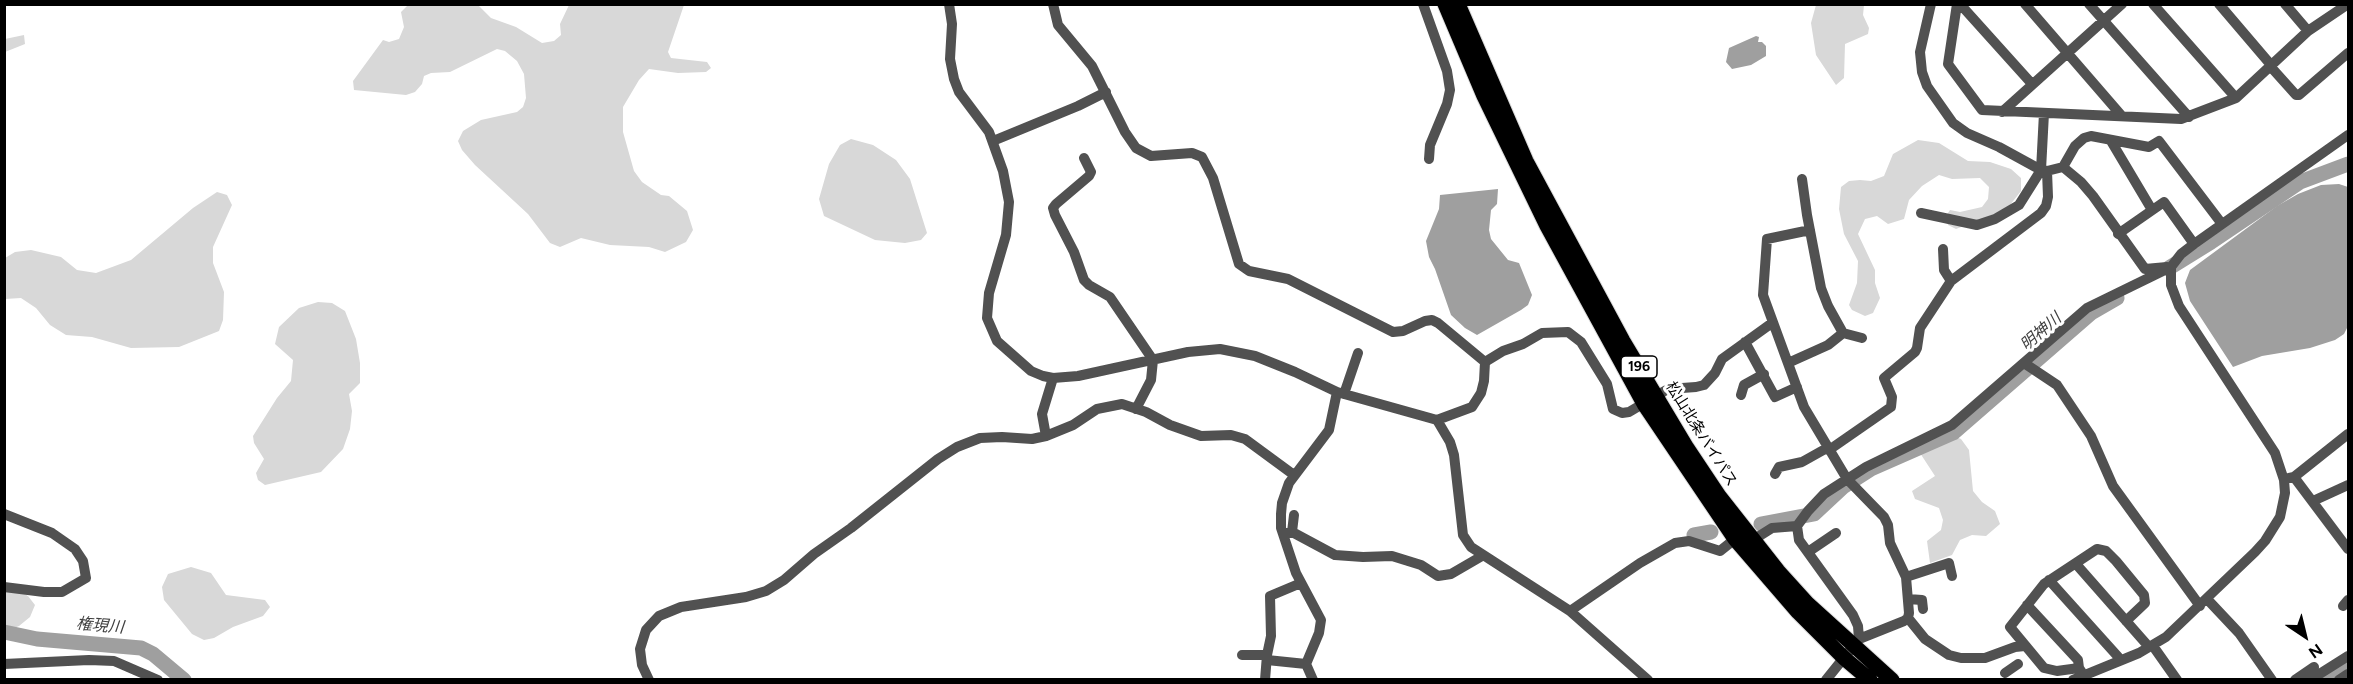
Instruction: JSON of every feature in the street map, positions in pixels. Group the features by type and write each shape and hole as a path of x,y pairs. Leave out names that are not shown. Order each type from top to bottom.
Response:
{"highway":[{"name":"松山北条バイパス","path":"1445,4 1484,96 1547,226 1735,539 1798,612 1852,648 1892,680"},
{"name":"松山北条バイパス","path":"1458,4 1526,161 1596,292 1650,400 1719,496 1778,571 1852,648 1870,680"}],"street":[{"path":"949,4 952,24 950,59 954,79 959,92 989,132 1007,186 1009,218 989,293 987,318 997,341 1031,371 1053,378 1078,376 1205,350 1236,351 1286,368 1341,393 1437,420 1472,407 1481,393 1485,362"},
{"path":"1053,4 1058,25 1092,66 1125,132 1136,148 1151,156 1192,153 1202,158 1213,178 1239,264 1249,271 1287,279 1393,332 1403,331 1432,320 1485,362"},
{"path":"1423,4 1447,71 1450,90 1447,104 1430,145 1429,159"},
{"path":"1931,4 1920,52 1922,72 1927,86 1959,129 2044,171"},
{"path":"1958,4 2032,84"},
{"path":"1958,4 1948,64 1983,110 2189,117 2236,98 2308,31 2348,4"},
{"path":"2025,4 2121,116"},
{"path":"2089,4 2189,117"},
{"path":"2002,112 2122,4"},
{"path":"2153,4 2236,98"},
{"path":"2219,4 2296,95 2299,95 2349,53"},
{"path":"2285,4 2308,31"},
{"path":"993,141 1106,92"},
{"path":"1775,474 1779,467 1802,462 1828,449 1891,407 1892,397 1884,378 1915,352 1920,328 1951,281 2041,213 2048,197 2044,171 2044,113"},
{"path":"1753,540 1772,528 1802,519 1824,494 1866,467 1952,425 2087,308 2171,267 2181,254 2194,244 2349,135"},
{"path":"1921,213 1977,225 1995,219 2024,200 2030,185 2044,171 2063,167 2075,146 2084,138 2091,136 2149,147 2159,141 2222,224"},
{"path":"2111,141 2152,210"},
{"path":"1084,158 1091,172 1089,177 1056,204 1053,208 1054,215 1074,252 1084,280 1110,297 1153,360 1151,380 1136,409"},
{"path":"2063,167 2081,182 2145,269 2171,267"},
{"path":"1802,179 1821,288 1843,333 1862,338"},
{"path":"2118,234 2164,202 2194,244"},
{"path":"1810,230 1767,239 1763,287 1772,323 1804,407 1828,449 1847,479 1884,517 1888,525 1890,543 1906,577 1908,618 1925,639 1949,655 1960,658 1985,658 2015,646 2025,646"},
{"path":"1943,249 1944,270 1951,281"},
{"path":"2171,267 2171,285 2180,306 2270,444 2289,478 2343,532 2349,549"},
{"path":"1485,362 1542,333 1568,332 1581,342 1607,384 1613,409 1622,413 1629,412 1668,389 1704,385 1715,373 1722,359 1772,323"},
{"path":"1788,363 1828,345 1843,333"},
{"path":"1745,342 1775,397 1797,387"},
{"path":"1313,680 1306,664 1319,633 1321,620 1301,583 1287,533 1282,503 1294,475 1325,439 1358,353"},
{"path":"2024,363 2057,385 2091,436 2113,486 2162,556 2203,603 2240,633 2272,680"},
{"path":"1741,395 1744,386 1764,374"},
{"path":"1046,436 1042,414 1053,378"},
{"path":"649,680 642,665 640,649 646,630 659,616 681,607 746,597 773,587 938,459 957,447 990,436 1032,439 1046,436 1073,425 1105,406 1122,404 1201,436 1231,435 1245,439 1294,475"},
{"path":"1437,420 1450,442 1454,455 1462,535 1471,547 1570,611 1648,680"},
{"path":"2126,621 2146,600 2138,585 2111,556 2101,549 2093,551 2044,584 2010,627 2044,668 2050,671 2078,674 2151,647 2173,631 2203,603 2255,552 2273,530 2284,507 2289,478 2349,434"},
{"path":"2313,501 2349,485"},
{"path":"4,514 52,533 75,549 83,561 86,578 62,592 4,587"},
{"path":"1287,533 1294,515"},
{"path":"1802,519 1799,540 1853,615 1858,626 1852,648"},
{"path":"1287,533 1335,555 1392,556 1421,565 1438,576 1451,574 1482,556"},
{"path":"1808,552 1836,533"},
{"path":"1570,611 1640,563 1675,543 1689,541 1720,551 1735,539"},
{"path":"1906,577 1948,563 1952,576"},
{"path":"2076,564 2151,647 2177,680"},
{"path":"2049,580 2121,660"},
{"path":"1265,680 1271,636 1270,596 1301,583"},
{"path":"1908,599 1922,600 1923,609"},
{"path":"2027,604 2078,660 2078,674"},
{"path":"1826,680 1852,648 1908,618"},
{"path":"1242,655 1306,664"},
{"path":"2310,680 2349,656"},
{"path":"4,664 114,661 158,680"},
{"path":"2295,680 2314,667"},
{"path":"2011,669 2017,680"},
{"path":"2340,680 2348,674"}],"shaded area":[{"path":"408,5 478,5 491,18 516,27 542,43 554,41 561,35 560,24 569,5 684,5 668,52 671,58 707,62 711,68 706,72 678,73 649,69 639,80 623,107 623,132 634,171 642,182 661,195 669,196 687,211 693,230 686,242 665,252 649,247 610,245 581,238 560,247 550,243 528,214 475,165 462,150 458,141 463,131 481,120 517,112 523,107 526,98 524,74 517,61 505,51 497,49 450,72 431,73 424,76 422,84 415,92 406,95 354,90 353,81 383,40 389,42 399,39 404,27 401,12"},
{"path":"1816,5 1864,5 1863,15 1869,28 1868,34 1845,44 1844,78 1836,85 1816,55 1811,23"},
{"path":"24,35 25,44 5,52 5,39"},
{"path":"1756,36 1759,37 1758,42 1766,46 1766,56 1751,65 1732,69 1726,62 1729,48"},
{"path":"851,139 873,145 896,160 910,179 927,233 921,240 905,243 875,240 824,216 819,199 829,164 840,145"},
{"path":"1918,140 1939,143 1968,161 1990,162 2011,169 2021,178 2021,191 2010,205 1995,214 1956,229 1948,225 1946,216 1950,210 1960,212 1982,207 1988,199 1989,187 1980,178 1952,179 1939,175 1922,186 1909,200 1904,219 1888,224 1877,216 1865,219 1858,234 1875,270 1875,283 1880,298 1873,313 1865,316 1852,310 1849,305 1857,283 1858,261 1844,234 1839,209 1841,187 1849,181 1871,181 1884,176 1893,154"},
{"path":"2339,184 2348,187 2348,326 2344,334 2335,340 2310,348 2262,356 2233,367 2190,301 2185,283 2190,270 2277,206 2321,185"},
{"path":"1498,189 1497,204 1491,210 1489,230 1491,239 1508,260 1519,263 1532,295 1528,305 1477,335 1451,315 1429,257 1426,241 1439,209 1440,195"},
{"path":"217,192 227,195 232,205 213,247 213,263 224,292 223,320 219,331 179,347 131,348 92,337 66,335 50,325 36,308 21,298 5,299 5,258 15,252 31,250 61,257 77,270 96,273 131,260 193,208"},
{"path":"318,302 332,303 345,311 356,339 360,363 360,383 349,394 352,411 350,429 343,449 321,472 265,485 258,480 256,473 264,459 254,443 253,436 277,398 291,381 293,360 275,344 279,327 299,308"},
{"path":"1956,437 1961,439 1969,450 1973,491 1982,502 1995,511 2000,524 1986,536 1972,535 1960,540 1952,555 1930,563 1927,541 1941,530 1943,520 1939,508 1915,499 1912,491 1935,476 1920,453"},
{"path":"191,567 211,573 226,595 265,600 270,607 263,616 233,627 214,638 204,640 192,634 164,600 162,587 168,574"},
{"path":"4,582 28,596 35,605 30,617 19,626 5,632"}],"waterway":[{"name":"明神川","path":"2169,268 2300,182 2348,164"},
{"name":"明神川","path":"1761,524 1814,514 1843,487 1871,469 1953,433 2091,313 2117,298"},
{"name":"明神川","path":"1694,535 1711,532"},
{"name":"権現川","path":"4,632 37,639 141,648 153,654 184,680"},
{"name":"権現川","path":"2324,680 2348,662"}]}
